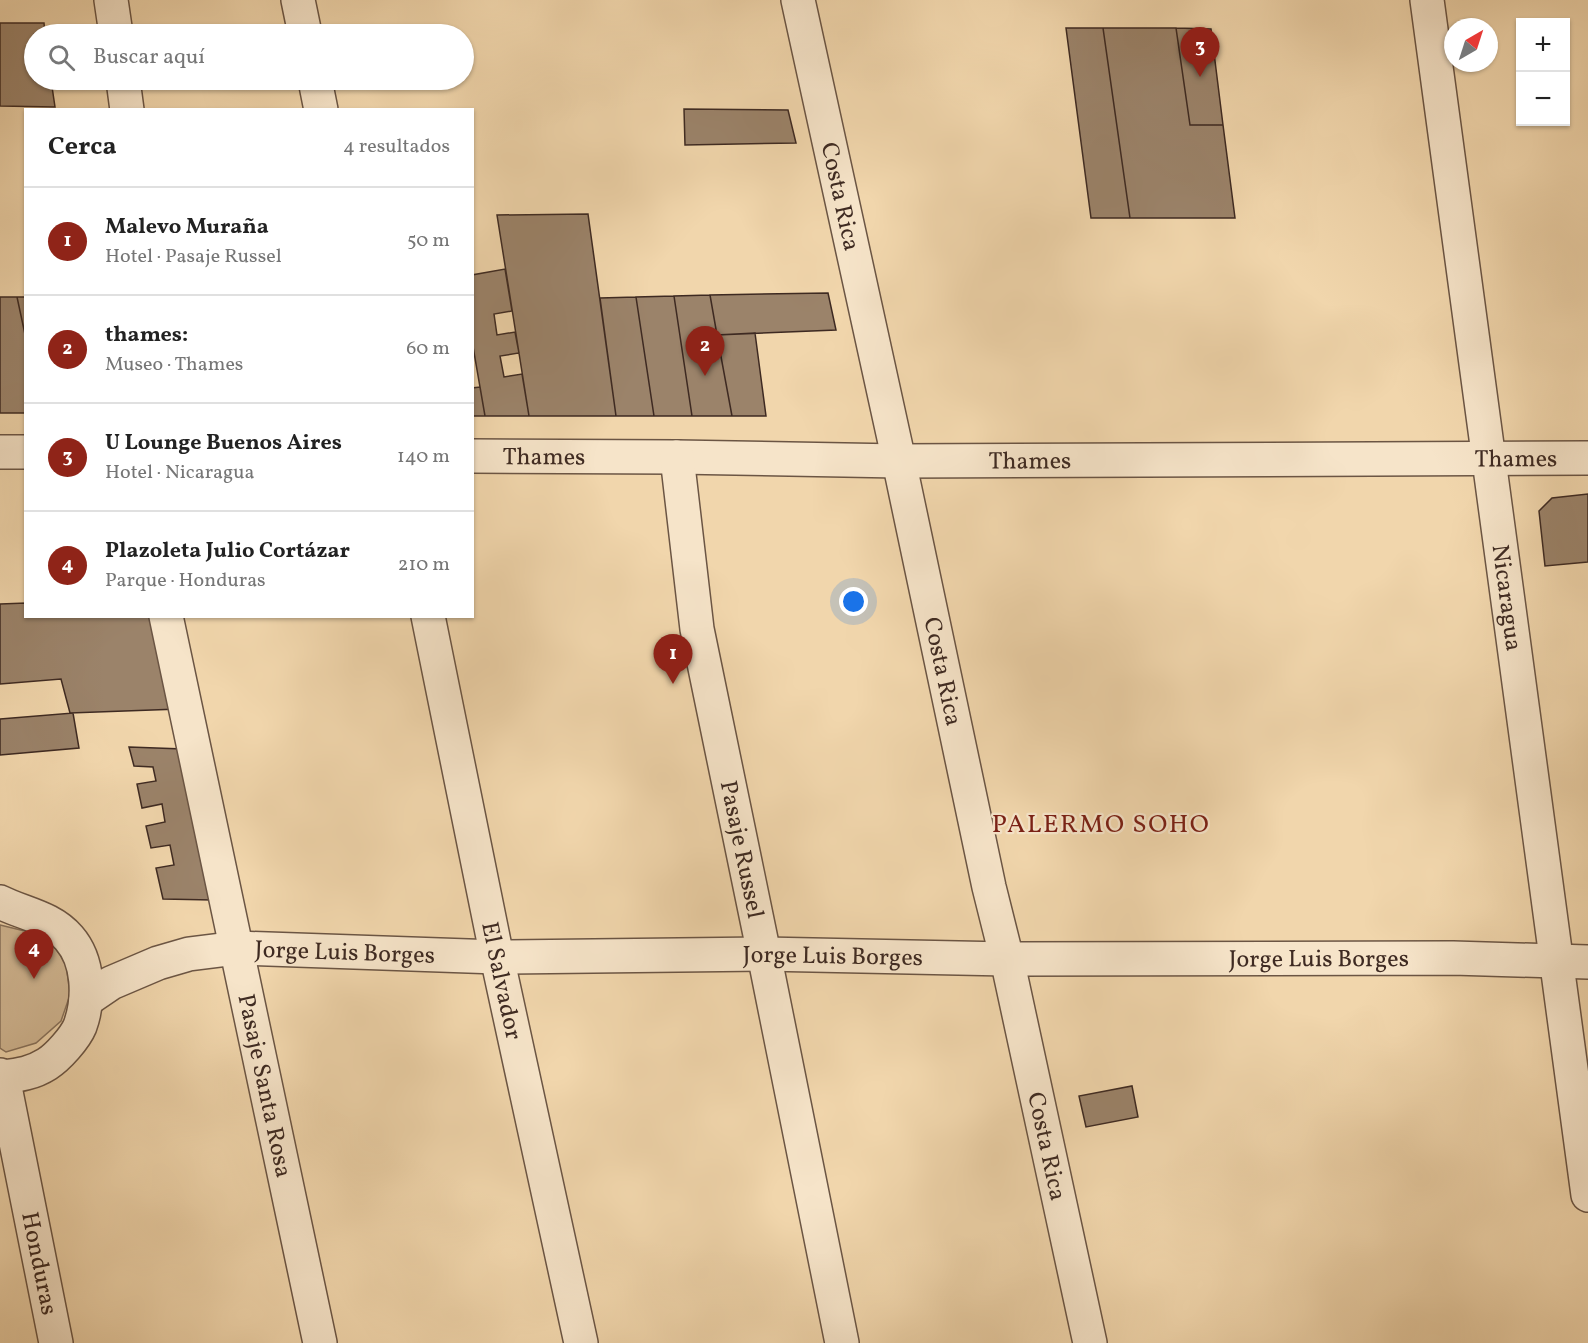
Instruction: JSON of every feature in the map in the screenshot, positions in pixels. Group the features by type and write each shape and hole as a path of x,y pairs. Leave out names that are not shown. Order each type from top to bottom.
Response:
{"street":[{"path":"111,0 115,24"},
{"path":"298,0 303,24"},
{"name":"Costa Rica","path":"798,0 899,461 988,887 1007,959 1090,1343"},
{"name":"Nicaragua","path":"1427,0 1489,458 1572,962 1588,1195"},
{"path":"125,90 128,108"},
{"path":"317,90 321,108"},
{"path":"0,452 24,452"},
{"name":"Thames","path":"474,456 899,461 1588,458"},
{"name":"Pasaje Russel","path":"676,457 697,630 842,1343"},
{"name":"Pasaje Santa Rosa","path":"166,618 320,1343"},
{"name":"El Salvador","path":"428,618 497,957 581,1343"},
{"path":"0,902 50,921 69,938 80,955 85,973 86,1000 79,1028 65,1048 49,1063 30,1073 2,1076"},
{"name":"Jorge Luis Borges","path":"86,1000 111,982 158,963 189,954 237,948 497,957 764,954 1007,959 1453,958 1572,962"},
{"name":"Honduras","path":"2,1076 56,1343"}],"shaded area":[{"path":"0,925 33,933 50,941 66,963 70,995 61,1021 36,1043 6,1052 0,1048"}],"building":[{"path":"0,23 44,23 24,24 24,90 52,90 55,107 0,106"},
{"path":"1066,28 1103,28 1130,218 1091,218"},
{"path":"1103,28 1176,28 1190,125 1223,125 1235,218 1130,218"},
{"path":"1176,28 1211,29 1223,125 1190,125"},
{"path":"684,109 788,110 796,143 685,145"},
{"path":"588,214 616,416 529,416 497,215"},
{"path":"505,269 512,311 494,314 497,335 515,332 519,353 500,356 504,377 522,374 529,416 485,416 474,353 474,275"},
{"path":"828,293 836,330 717,335 710,295"},
{"path":"710,295 732,416 692,416 674,296"},
{"path":"674,296 692,416 654,416 636,297"},
{"path":"0,297 17,297 24,330 24,413 0,413"},
{"path":"17,297 24,297 24,330"},
{"path":"636,297 654,416 616,416 600,298"},
{"path":"755,333 766,416 732,416 717,335"},
{"path":"480,387 485,416 474,416 474,388"},
{"path":"1588,494 1588,562 1545,566 1539,511 1552,498"},
{"path":"24,603 24,618 159,618 179,709 70,713 61,679 0,684 0,604"},
{"path":"73,713 79,748 0,755 0,719"},
{"path":"129,747 183,749 212,900 163,899 156,868 174,865 170,845 151,848 146,826 165,822 162,804 142,808 137,784 156,781 153,767 134,766"},
{"path":"1132,1086 1138,1117 1086,1127 1079,1096"}],"place":[{"name":"U Lounge Buenos Aires","path":"1200,77"},
{"name":"thames:","path":"705,376"},
{"name":"Malevo Muraña","path":"673,684"},
{"name":"Plazoleta Julio Cortázar","path":"34,979"}],"district":[{"name":"PALERMO SOHO","path":"1101,823"}]}
